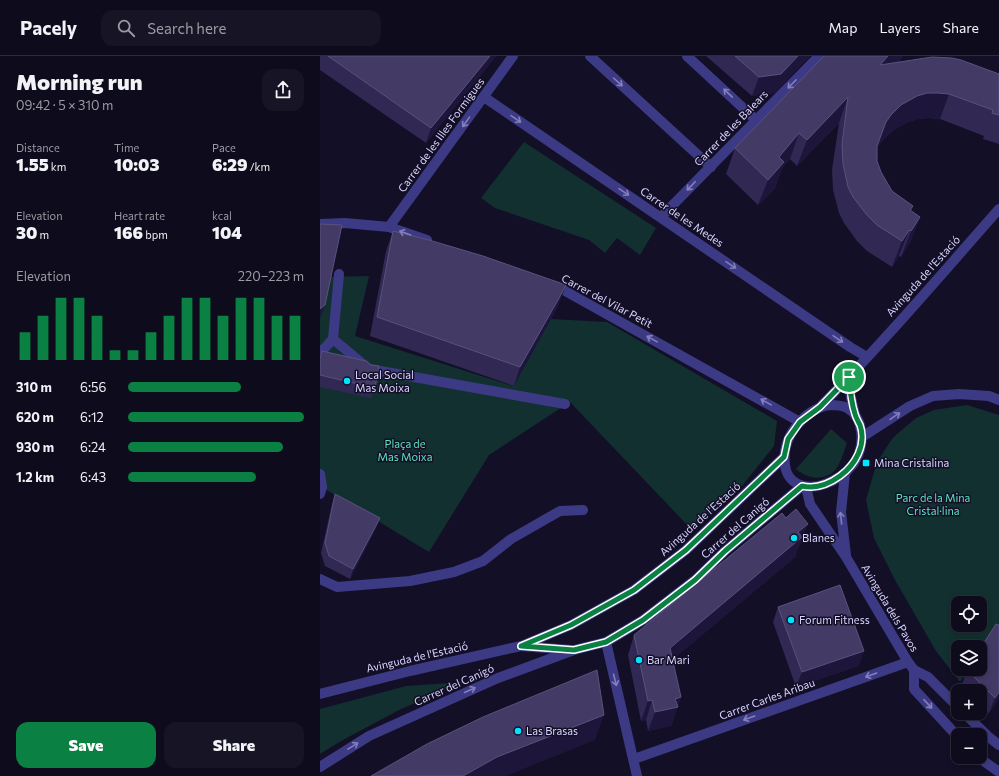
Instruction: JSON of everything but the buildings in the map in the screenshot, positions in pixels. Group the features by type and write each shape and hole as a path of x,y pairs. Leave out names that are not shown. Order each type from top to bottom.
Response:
{"street":[{"name":"Carrer de les Illes Formigues","path":"389,227 513,56"},
{"path":"590,56 710,167"},
{"path":"687,56 756,120"},
{"name":"Carrer de les Balears","path":"661,217 819,56"},
{"name":"Carrer de les Medes","path":"484,97 850,347 867,357"},
{"name":"Avinguda de l'Estació","path":"820,407 913,308 999,209"},
{"path":"320,224 345,223 389,227 433,243"},
{"path":"320,353 333,339 339,274"},
{"name":"Carrer del Vilar Petit","path":"543,282 558,287 800,422"},
{"path":"333,339 369,369 566,404"},
{"path":"849,377 850,393 862,437 861,447 855,462 845,473 833,482 818,486 804,486 794,482 790,478 786,469 784,457 788,439 800,422 820,407 829,405 838,405 847,408 855,415"},
{"path":"862,437 910,406 933,396 960,394 989,396 999,400"},
{"name":"Avinguda de l'Estació","path":"320,694 410,671 521,646 571,625 634,590 686,550 784,457"},
{"name":"Avinguda dels Pavos","path":"845,473 841,512 846,557"},
{"path":"320,474 321,489"},
{"name":"Avinguda dels Pavos","path":"804,486 810,504 846,557 908,662 914,670 928,678 951,700"},
{"name":"Carrer del Canigó","path":"320,766 369,736 498,678 574,650 606,642 643,620 695,580 725,551 804,486"},
{"path":"320,579 337,587 410,581 454,572 483,561 511,539 560,511 583,510"},
{"path":"606,642 637,776"},
{"name":"Avinguda de l'Estació","path":"521,646 574,650"},
{"name":"Carrer Carles Aribau","path":"634,759 908,662"},
{"path":"914,670 914,689 951,729"},
{"path":"971,720 999,745"},
{"path":"987,763 999,772"}],"green space":[{"path":"524,142 656,228 640,255 617,238 605,253 589,240 495,208 481,198"},
{"name":"Plaça de Mas Moixa","path":"369,276 355,336 513,386 551,319 607,322 777,421 774,446 742,486 692,530 570,402 489,455 429,552 320,486 320,313 328,277"},
{"name":"Parc de la Mina Cristal·lina","path":"967,405 999,415 999,623 987,641 987,640 951,640 951,670 936,651 895,580 874,538 866,500 877,462 892,439 916,418 934,410"},
{"path":"831,429 847,443 836,469 827,476 816,478 805,475 796,469"},
{"name":"Parc de la Mina Cristal·lina","path":"955,676 964,676 960,682"},
{"path":"465,682 401,709 320,754 320,709 406,686"}],"place":[{"name":"Local Social Mas Moixa","path":"347,381"},
{"name":"Mina Cristalina","path":"866,463"},
{"name":"Blanes","path":"794,538"},
{"name":"Forum Fitness","path":"791,620"},
{"name":"Bar Mari","path":"639,660"},
{"name":"Las Brasas","path":"518,731"}],"route":[{"path":"849,377 850,393 862,437 861,447 855,462 845,473 833,482 818,486 802,486 725,551 695,580 643,620 606,642 574,650 521,646 571,625 634,590 686,550 784,457 788,439 800,422 820,407 849,377"}]}
